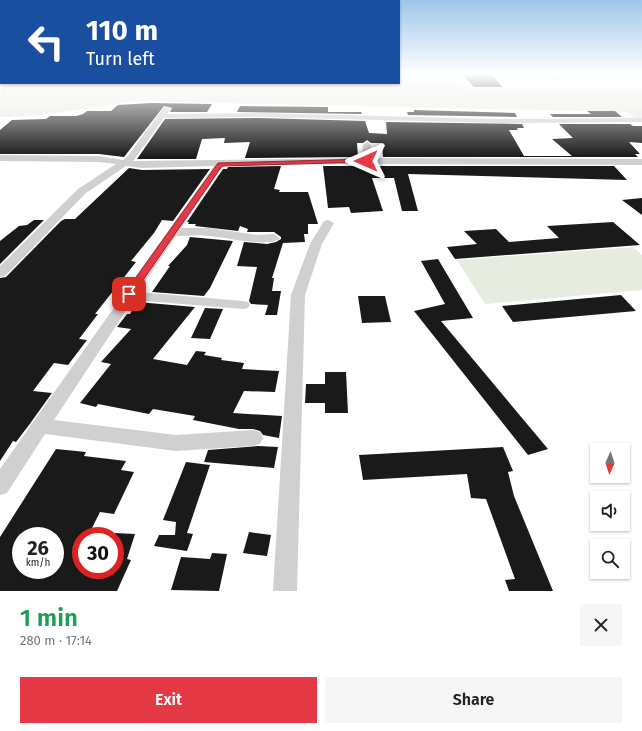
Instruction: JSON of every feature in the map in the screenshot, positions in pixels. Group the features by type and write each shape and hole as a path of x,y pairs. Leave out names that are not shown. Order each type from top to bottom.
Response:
{"street":[{"path":"0,273 82,191 134,155 168,108"},
{"path":"163,116 260,115 500,121 642,120"},
{"path":"366,161 367,145"},
{"path":"0,158 53,157 116,160 142,165 366,161 642,162"},
{"path":"0,486 129,294 220,164"},
{"path":"285,591 298,295 316,244 328,223"},
{"path":"172,232 208,232 257,239 274,238"},
{"path":"129,294 243,305"},
{"path":"40,426 176,443 195,443 229,438 253,438"}],"shaded area":[{"path":"0,102 131,102 36,116 0,117"},
{"path":"161,102 642,102 642,119 636,119 627,112"},
{"path":"633,247 642,255 642,290 485,304 457,260"}],"building":[{"path":"151,103 212,104 207,112 170,112 172,108 164,106 124,157 99,154 0,154 0,130 12,120 46,119 50,116 76,116 87,111 111,111 118,105"},
{"path":"240,106 328,107 328,112 361,112 362,114 237,112"},
{"path":"414,110 515,113 517,117 408,115 407,112 414,112"},
{"path":"587,111 615,111 622,117 553,117 550,114 591,114"},
{"path":"260,118 365,121 369,133 387,134 386,122 522,124 524,128 509,130 524,156 572,156 552,139 573,138 559,124 630,124 633,126 642,126 642,143 629,142 640,154 635,154 638,157 383,157 382,143 371,143 367,140 363,143 357,143 358,157 245,158 250,142 224,143 225,138 202,139 196,159 137,159 165,119"},
{"path":"281,166 274,189 280,190 279,192 308,192 318,224 308,224 308,234 304,234 305,242 283,243 272,278 274,278 272,291 281,291 277,315 265,315 268,305 251,304 249,301 257,267 237,266 244,242 267,244 276,242 281,239 281,237 274,232 247,232 248,229 240,226 238,231 195,226 196,224 188,224 189,222 187,222 223,169 227,169 228,167"},
{"path":"323,166 614,166 627,180 408,174 418,211 402,211 394,178 372,178 383,211 351,213 349,207 328,208"},
{"path":"129,168 142,170 210,169 173,221 162,220 154,233 131,261 136,262 95,314 98,314 79,339 87,340 68,365 54,363 33,391 52,393 16,442 13,441 0,461 0,278 6,277 61,221 65,219 75,219"},
{"path":"642,198 642,215 622,200"},
{"path":"34,220 44,220 0,264 0,241 19,226 27,225"},
{"path":"613,222 640,245 455,259 447,247 477,244 464,231 496,229 509,242 559,238 547,226"},
{"path":"190,237 233,241 210,288 204,296 152,292 170,266 168,266 187,245"},
{"path":"438,259 473,318 441,321 548,449 528,455 414,311 445,304 421,261"},
{"path":"621,295 636,311 513,322 502,306"},
{"path":"358,296 385,296 391,322 362,323"},
{"path":"137,302 195,307 153,359 187,365 196,351 206,352 204,355 222,358 221,360 244,363 242,369 279,371 275,392 244,391 233,413 282,416 279,438 263,435 260,431 253,429 239,429 193,420 195,416 153,409 149,414 98,404 96,407 80,403 111,364 101,362 131,329 117,327 127,314 130,314"},
{"path":"205,308 223,309 210,339 191,338"},
{"path":"325,372 346,372 348,413 325,413 325,403 305,403 306,384 325,384"},
{"path":"258,446 278,447 274,468 204,462 208,450"},
{"path":"503,447 513,471 508,472 514,496 553,591 509,591 505,580 515,579 486,499 471,498 467,474 363,480 359,455"},
{"path":"56,449 86,452 84,456 126,461 121,470 134,472 114,514 100,512 92,527 72,527 72,579 122,579 117,591 0,591 0,537"},
{"path":"186,462 210,465 187,533 193,534 187,551 154,546 159,535 175,535 176,522 163,520"},
{"path":"249,532 271,535 267,556 243,553"},
{"path":"124,533 135,534 127,559 131,560 124,576"},
{"path":"212,553 227,554 219,591 171,590 181,557 210,559"}],"route":[{"path":"129,294 220,164 366,161"}]}
